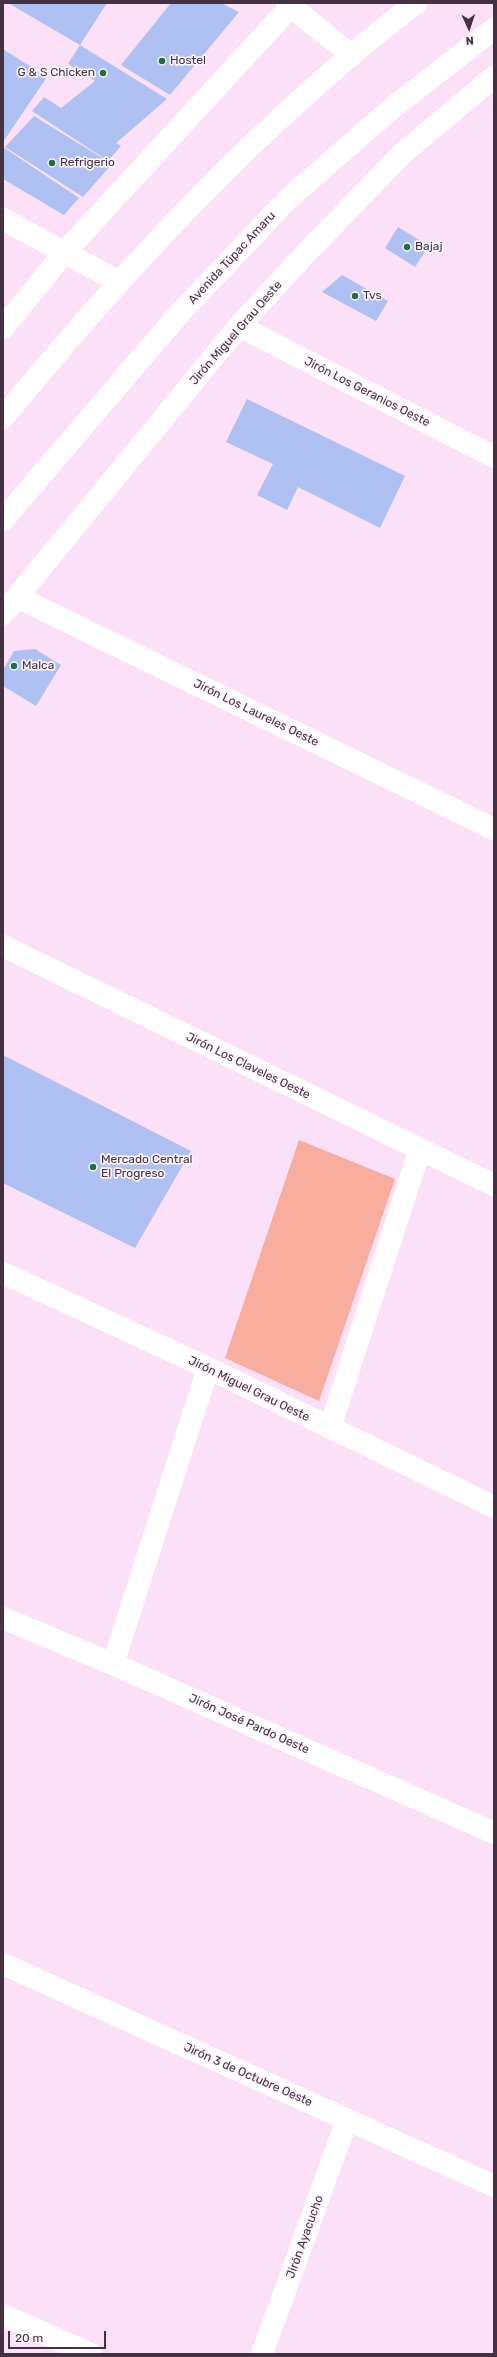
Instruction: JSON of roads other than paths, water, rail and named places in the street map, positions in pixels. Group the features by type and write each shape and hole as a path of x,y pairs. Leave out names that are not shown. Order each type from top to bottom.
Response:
{"main road":[{"path":"3,418 119,282 206,190 351,55 416,3"},
{"path":"3,328 65,252 291,4 351,55"},
{"name":"Avenida Túpac Amaru","path":"3,520 179,314 288,199 391,109 494,29"},
{"name":"Jirón Miguel Grau Oeste","path":"3,614 239,326 402,154 494,77"},
{"path":"3,219 119,282"},
{"name":"Jirón Los Geranios Oeste","path":"239,326 494,457"},
{"name":"Jirón Los Laureles Oeste","path":"17,597 494,829"},
{"name":"Jirón Los Claveles Oeste","path":"3,946 494,1185"},
{"path":"330,1428 420,1149"},
{"name":"Jirón Miguel Grau Oeste","path":"3,1273 208,1368 494,1507"},
{"path":"113,1664 208,1368"},
{"name":"Jirón José Pardo Oeste","path":"3,1618 113,1664 494,1833"},
{"name":"Jirón 3 de Octubre Oeste","path":"3,1964 494,2186"},
{"name":"Jirón Ayacucho","path":"262,2354 347,2120"},
{"path":"3,2315 90,2354"}],"place":[{"name":"Hostel","path":"162,61"},
{"name":"G & S Chicken","path":"103,73"},
{"name":"Refrigerio","path":"52,163"},
{"name":"Bajaj","path":"407,247"},
{"name":"Tvs","path":"355,296"},
{"name":"Malca","path":"14,666"},
{"name":"Mercado Central El Progreso","path":"93,1167"}]}
